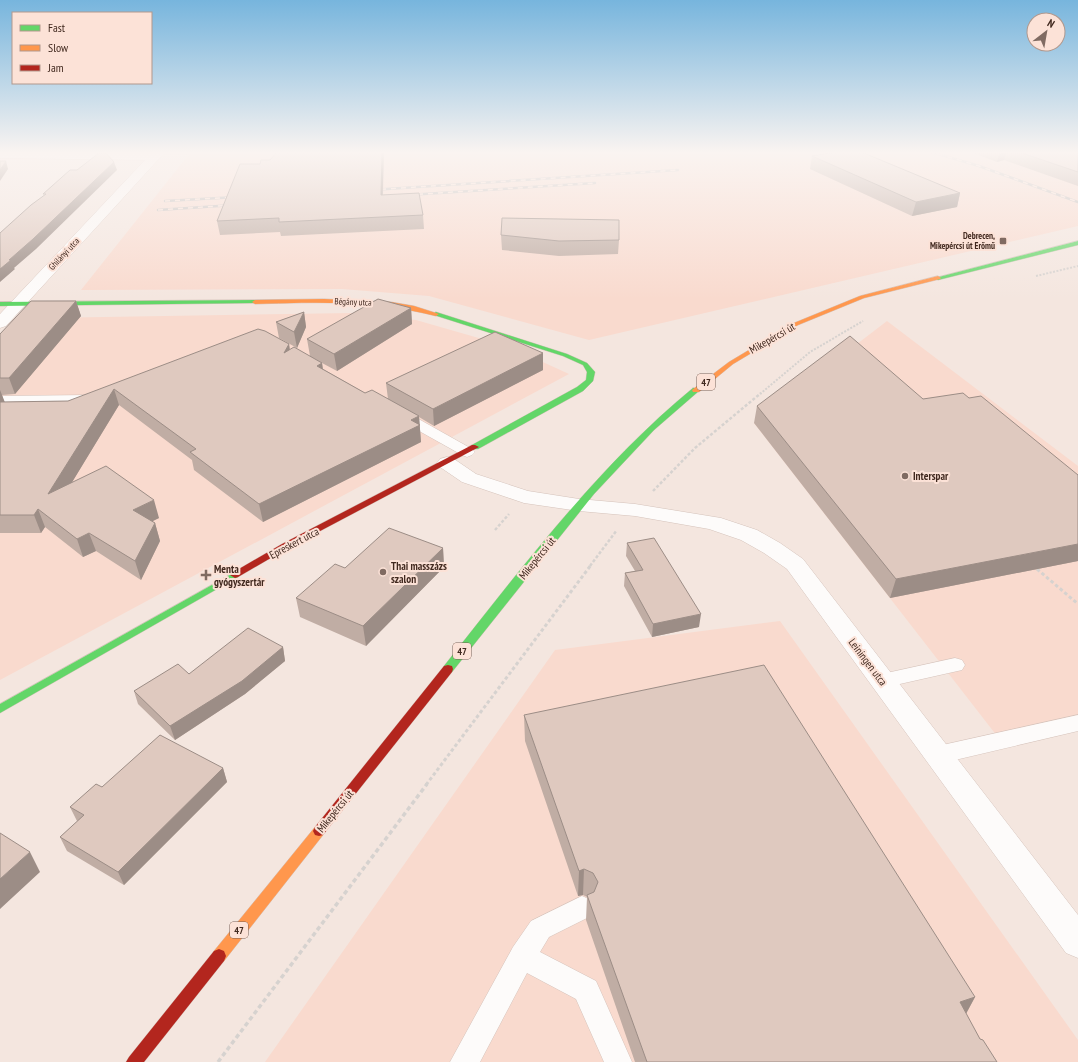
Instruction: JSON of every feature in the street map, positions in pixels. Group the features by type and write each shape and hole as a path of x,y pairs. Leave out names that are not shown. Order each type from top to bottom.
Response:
{"main road":[{"name":"Mikepércsi út","path":"134,1062 579,505 626,454 682,401 731,363 796,324 862,297 1078,243"},
{"name":"Bégány utca","path":"0,304 357,301 390,303 416,308 565,355 585,364 591,372 588,381 580,389 447,463"},
{"name":"Epreskert utca","path":"0,709 285,546 447,463"}],"street":[{"name":"Ghilányi utca","path":"0,323 114,201"},
{"path":"447,463 469,478 524,497 579,505"},
{"name":"Leiningen utca","path":"579,505 635,510 713,523 749,535 772,548 795,564 1078,942"}],"lane":[{"path":"0,400 92,398 107,393"},
{"path":"390,409 467,452"},
{"path":"882,681 955,665"},
{"path":"938,755 1078,723"},
{"path":"464,1062 522,956 540,929 582,908"},
{"path":"522,956 586,990 618,1062"}],"path":[{"path":"1033,277 1078,266"},
{"path":"218,1062 624,521 695,448 804,357 868,318"},
{"path":"1038,569 1078,604"}],"shaded area":[{"path":"152,201 1078,201 1078,226 589,340 429,296 342,289 81,290"},
{"path":"353,313 416,320 510,347 569,374 0,680 0,371 43,318"},
{"path":"887,321 1078,466 1078,729 1004,745 754,423"},
{"path":"780,621 1078,1040 1078,1062 265,1062 555,650"}],"building":[{"path":"37,201 73,201 0,269 0,233"},
{"path":"225,201 420,201 423,215 279,222 279,218 217,221"},
{"path":"502,218 619,220 619,240 559,241 501,235"},
{"path":"378,299 411,308 334,354 307,339"},
{"path":"31,301 76,301 9,378 0,378 0,334"},
{"path":"304,312 294,332 276,322"},
{"path":"258,329 265,331 289,344 284,353 294,347 322,363 317,366 365,393 372,390 419,416 411,420 420,425 259,504 190,452 196,449 114,389 48,494 106,466 154,500 133,510 155,523 135,561 89,533 77,539 38,509 34,515 0,515 0,402 68,401"},
{"path":"495,332 543,353 433,409 386,383"},
{"path":"850,336 923,399 963,393 969,398 981,396 1078,475 1078,544 896,579 757,406"},
{"path":"389,528 443,548 363,626 296,598 335,564 345,568"},
{"path":"654,538 701,614 653,624 625,573 643,570 627,543"},
{"path":"248,628 283,647 242,681 170,726 134,691 178,664 189,674"},
{"path":"764,665 975,997 960,1002 980,1039 983,1040 997,1062 647,1062 587,895 594,892 598,882 593,873 584,869 579,871 524,715"},
{"path":"160,735 223,768 118,872 60,837 84,815 70,807 96,784 102,787"},
{"path":"0,833 30,852 0,879"}],"railway":[{"path":"165,201 173,201"},
{"path":"1074,201 1078,202"},
{"path":"158,210 234,205"}],"traffic: fast":[{"path":"938,278 1078,243"},
{"path":"0,304 255,302"},
{"path":"436,314 565,355 585,364 591,372 589,381 580,389 475,447"},
{"path":"448,669 553,537 591,492 652,428 696,390"},
{"path":"0,709 235,575"}],"traffic: slow":[{"path":"696,390 731,363 796,324 862,297 938,278"},
{"path":"255,302 369,302 414,308 436,314"},
{"path":"219,956 319,831"}],"traffic: jam":[{"path":"235,575 285,546 475,447"},
{"path":"319,831 448,669"},
{"path":"134,1062 219,956"}],"place":[{"name":"Debrecen, Mikepércsi út Erőmű","path":"1003,241"},
{"name":"Interspar","path":"905,476"},
{"name":"Thai masszázs szalon","path":"383,572"},
{"name":"Menta gyógyszertár","path":"206,575"}]}
